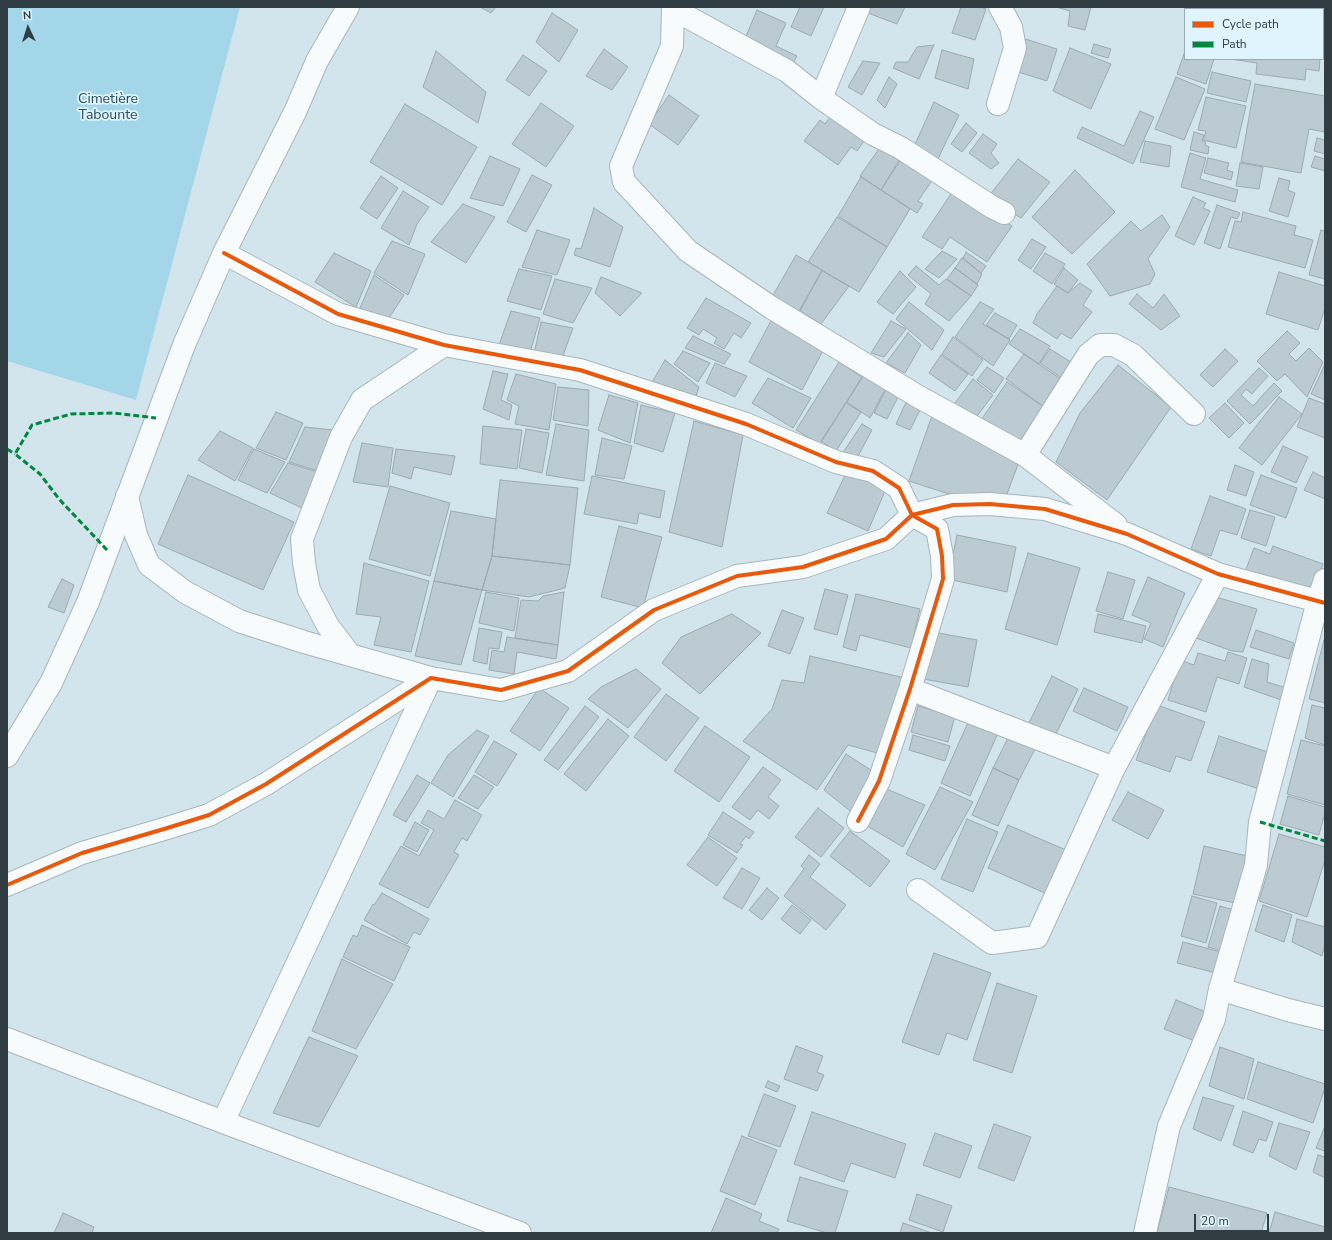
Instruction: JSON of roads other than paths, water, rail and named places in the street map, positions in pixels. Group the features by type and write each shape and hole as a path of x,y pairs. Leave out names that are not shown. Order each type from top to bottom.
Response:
{"street":[{"path":"7,756 51,683 88,602 184,345 224,253 295,112 317,61 348,7"},
{"path":"822,98 859,7"},
{"path":"998,104 1015,48 1011,27 1000,7"},
{"path":"1004,213 992,207 901,148 873,134 787,71 673,8 672,46 621,166 624,182 688,251 765,304 919,397 1025,455 1128,534"},
{"path":"224,253 338,314 444,345 580,370 746,424 836,462 873,471 899,488 912,515 937,528 942,556 943,578 910,689 878,781 858,821"},
{"path":"350,655 328,626 309,590 304,563 302,539 341,437 362,400 444,345"},
{"path":"1025,455 1088,355 1100,345 1114,345 1133,356 1194,414"},
{"path":"127,496 136,535 149,565 185,592 239,621 431,678 501,690 568,671 654,610 737,576 803,568 886,539 912,515 953,505 990,504 1045,509 1128,534 1218,574 1321,602"},
{"path":"918,890 992,943 1037,937 1114,768 1218,574"},
{"path":"1145,1233 1168,1126 1214,1018 1220,989 1256,864 1260,822 1321,602 1325,580"},
{"path":"7,885 82,853 209,815 266,784 431,678"},
{"path":"223,1122 431,678"},
{"path":"910,689 1114,768"},
{"path":"1220,989 1288,1010 1325,1018"},
{"path":"7,1038 223,1122 520,1233"}],"park label":[{"name":"Cimetière Tabounte","path":"108,108"}]}
